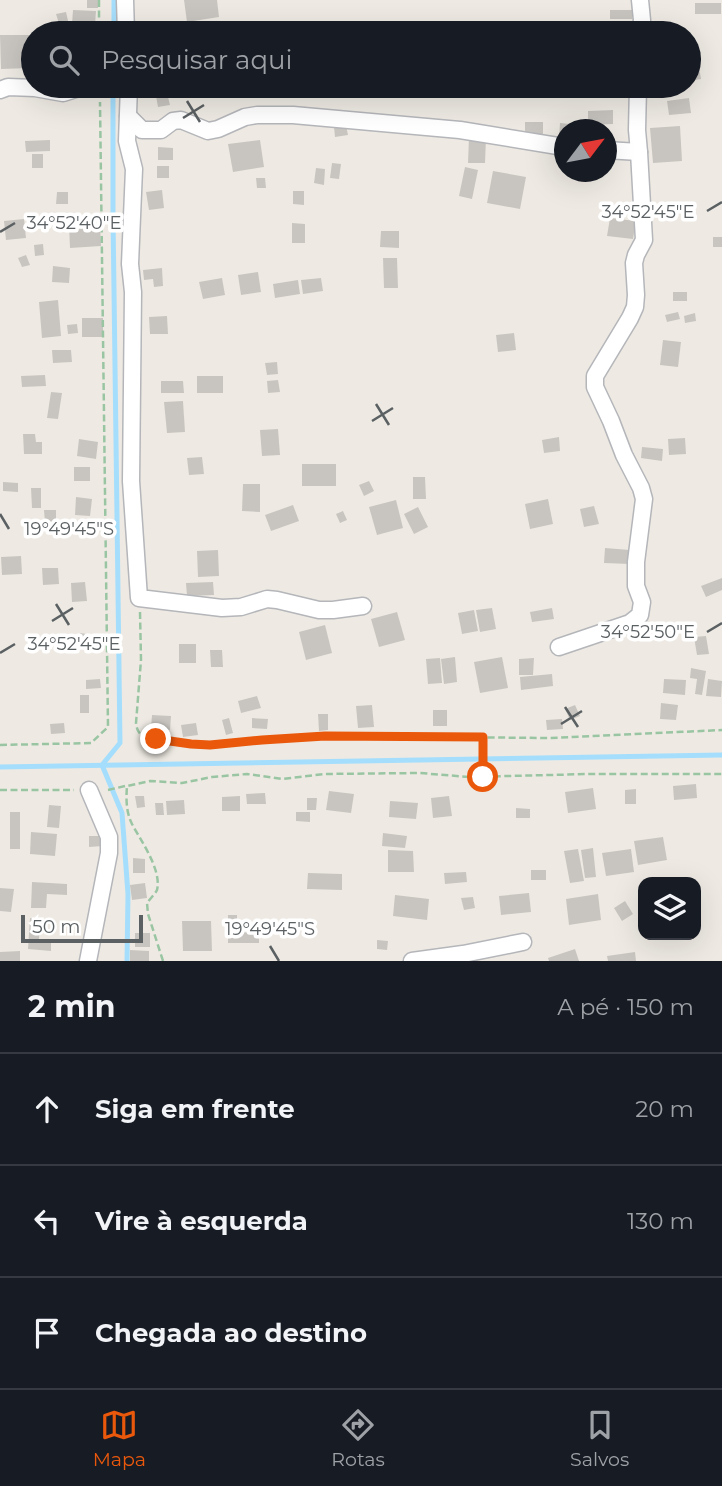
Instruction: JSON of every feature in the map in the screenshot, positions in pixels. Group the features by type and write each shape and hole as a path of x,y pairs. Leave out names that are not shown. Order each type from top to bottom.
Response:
{"street":[{"path":"125,0 126,21"},
{"path":"640,0 642,21"},
{"path":"0,90 21,87"},
{"path":"129,98 127,141 134,169 130,264 134,292 131,481 139,598 222,608 241,607 267,599 319,610 363,606"},
{"path":"559,647 630,623 640,615 642,602 636,586 636,562 644,499 594,381 635,307 634,263 644,240 637,130 638,98"},
{"path":"128,116 142,130 161,130 173,121 180,120 208,131 245,117 293,115 460,130 554,145"},
{"path":"617,151 639,152"},
{"path":"88,961 109,853 109,837 94,791"},
{"path":"412,961 463,958 523,942"}],"path":[{"path":"99,0 99,21"},
{"path":"0,745 91,743 108,727 100,98"},
{"path":"139,598 141,660 136,723 137,730 145,737 210,745 325,736 550,738 722,730"},
{"path":"483,737 483,777"},
{"path":"0,790 94,791 150,781 182,783 247,774 282,779 324,774 420,773 483,777 722,774"},
{"path":"127,786 127,805 132,823 157,873 157,891 147,903 163,961"}],"building":[{"path":"87,0 98,0 98,8 87,8"},
{"path":"184,0 217,0 219,17 187,21"},
{"path":"695,3 721,3 721,14 695,14"},
{"path":"73,10 96,11 95,21 72,21"},
{"path":"610,10 632,10 632,19 610,19"},
{"path":"66,12 68,21 58,21 56,14"},
{"path":"0,35 21,35 21,68 1,69"},
{"path":"156,98 168,98 170,105 158,107"},
{"path":"689,98 691,113 669,115 667,101"},
{"path":"613,110 613,119 588,119 588,111"},
{"path":"525,122 543,122 543,137 525,137"},
{"path":"346,125 348,135 335,137 334,127"},
{"path":"680,126 682,161 653,163 650,128"},
{"path":"469,137 486,138 485,163 468,163"},
{"path":"50,140 50,151 26,152 25,141"},
{"path":"260,140 264,167 233,172 228,144"},
{"path":"158,147 173,148 173,160 158,160"},
{"path":"32,154 43,154 43,168 32,168"},
{"path":"332,163 341,164 339,179 330,178"},
{"path":"157,166 169,166 169,178 157,178"},
{"path":"465,167 478,170 472,199 459,196"},
{"path":"316,168 325,169 324,185 314,183"},
{"path":"493,171 526,177 520,209 487,203"},
{"path":"256,178 265,178 266,188 257,188"},
{"path":"162,190 164,208 149,210 146,192"},
{"path":"293,191 304,191 304,205 293,204"},
{"path":"57,192 68,192 68,204 56,204"},
{"path":"610,218 636,221 633,239 607,236"},
{"path":"24,219 26,238 6,240 4,221"},
{"path":"292,223 305,224 305,243 292,243"},
{"path":"100,224 101,246 70,248 69,225"},
{"path":"381,231 399,231 399,248 380,247"},
{"path":"713,237 722,237 722,247 713,247"},
{"path":"43,244 44,255 35,256 34,245"},
{"path":"26,255 30,265 22,267 18,258"},
{"path":"383,258 397,258 398,288 384,288"},
{"path":"53,266 70,268 69,283 52,282"},
{"path":"162,268 163,286 154,287 153,279 144,280 143,270"},
{"path":"258,272 261,292 241,295 238,275"},
{"path":"222,278 225,295 203,299 199,282"},
{"path":"321,278 323,291 303,294 301,280"},
{"path":"298,280 300,294 275,298 273,284"},
{"path":"673,292 687,292 687,301 673,301"},
{"path":"58,300 61,336 42,338 39,302"},
{"path":"678,312 680,319 667,322 665,315"},
{"path":"695,313 696,321 685,323 684,316"},
{"path":"167,316 168,334 150,334 149,317"},
{"path":"82,318 103,318 103,337 82,337"},
{"path":"77,324 78,333 68,334 67,325"},
{"path":"514,333 516,350 498,352 496,335"},
{"path":"663,340 681,342 678,367 660,365"},
{"path":"52,350 71,350 72,362 53,363"},
{"path":"277,362 278,374 267,375 265,363"},
{"path":"45,375 46,386 22,387 21,376"},
{"path":"197,376 223,376 223,393 197,393"},
{"path":"278,380 280,392 268,393 267,381"},
{"path":"161,381 183,381 184,393 161,393"},
{"path":"51,392 62,393 58,419 47,418"},
{"path":"183,401 185,432 167,433 164,402"},
{"path":"278,429 280,455 262,456 260,430"},
{"path":"23,434 35,434 36,442 42,442 42,454 24,454"},
{"path":"559,437 560,451 544,453 542,440"},
{"path":"685,438 686,454 669,455 668,439"},
{"path":"79,439 98,442 96,459 77,456"},
{"path":"642,447 663,449 662,461 641,458"},
{"path":"202,457 204,474 189,475 187,458"},
{"path":"302,464 336,464 336,486 302,486"},
{"path":"74,467 90,467 90,481 74,481"},
{"path":"413,477 425,477 426,499 413,499"},
{"path":"369,481 374,491 364,496 359,485"},
{"path":"3,482 18,483 18,492 3,491"},
{"path":"243,484 260,484 260,512 242,511"},
{"path":"31,488 41,488 41,508 32,508"},
{"path":"76,497 92,499 90,516 75,515"},
{"path":"548,499 553,524 530,529 525,504"},
{"path":"396,500 403,528 377,535 369,507"},
{"path":"293,505 299,521 271,531 265,515"},
{"path":"594,506 599,524 584,527 580,509"},
{"path":"418,507 428,527 414,534 404,514"},
{"path":"44,510 56,510 56,522 45,523"},
{"path":"343,511 347,520 340,523 336,514"},
{"path":"605,548 630,550 630,564 604,563"},
{"path":"218,550 219,576 198,577 197,551"},
{"path":"21,556 22,574 2,575 1,557"},
{"path":"42,568 58,568 59,584 43,585"},
{"path":"722,578 722,590 706,597 701,586"},
{"path":"85,582 87,601 72,602 71,583"},
{"path":"213,582 214,595 187,596 186,583"},
{"path":"492,608 496,629 480,632 476,610"},
{"path":"552,608 554,619 532,622 530,612"},
{"path":"474,610 478,631 462,634 458,613"},
{"path":"397,612 405,640 379,647 371,619"},
{"path":"325,625 332,653 306,660 299,632"},
{"path":"80,633 93,635 92,644 80,643"},
{"path":"706,636 709,654 697,655 694,637"},
{"path":"179,644 196,644 196,663 179,663"},
{"path":"210,650 222,650 223,667 211,667"},
{"path":"455,657 457,682 444,684 441,659"},
{"path":"502,657 508,688 480,693 474,662"},
{"path":"440,658 442,683 428,684 426,659"},
{"path":"534,658 533,675 519,675 519,659"},
{"path":"691,668 706,671 702,695 695,694 697,679 690,678"},
{"path":"552,674 553,686 521,690 520,677"},
{"path":"100,679 101,688 86,689 86,680"},
{"path":"664,679 686,680 685,695 663,693"},
{"path":"708,679 722,681 721,697 706,696"},
{"path":"80,695 89,695 89,713 80,713"},
{"path":"257,696 261,708 241,713 238,701"},
{"path":"661,703 678,705 676,720 660,719"},
{"path":"372,705 374,727 358,728 356,706"},
{"path":"575,705 580,716 570,720 565,709"},
{"path":"433,710 447,710 447,726 433,726"},
{"path":"318,714 328,714 328,730 319,731"},
{"path":"152,715 171,716 170,730 151,728"},
{"path":"229,718 233,733 226,735 222,720"},
{"path":"252,718 268,719 267,729 252,728"},
{"path":"562,719 563,729 547,730 546,720"},
{"path":"64,723 65,733 51,734 50,724"},
{"path":"196,723 198,735 183,737 181,725"},
{"path":"696,784 697,798 674,800 673,786"},
{"path":"593,788 596,809 568,813 565,792"},
{"path":"636,789 636,804 625,804 625,790"},
{"path":"329,791 354,794 351,813 326,810"},
{"path":"265,793 266,804 247,804 246,794"},
{"path":"135,796 144,796 145,807 137,808"},
{"path":"240,796 240,811 222,811 222,797"},
{"path":"449,796 452,816 433,818 431,798"},
{"path":"307,798 317,798 316,810 307,810"},
{"path":"184,800 185,814 167,815 166,801"},
{"path":"390,801 418,803 416,819 389,817"},
{"path":"155,803 163,803 164,815 156,815"},
{"path":"49,805 61,806 59,828 47,827"},
{"path":"516,808 530,809 530,818 516,818"},
{"path":"10,812 20,812 20,849 10,849"},
{"path":"296,812 310,812 310,822 296,821"},
{"path":"31,832 57,834 55,856 30,854"},
{"path":"383,833 407,836 405,848 382,846"},
{"path":"89,836 102,836 103,846 89,847"},
{"path":"663,837 667,860 638,865 634,841"},
{"path":"593,848 596,877 585,878 581,850"},
{"path":"578,849 584,881 570,883 564,851"},
{"path":"631,849 634,872 606,876 602,853"},
{"path":"388,850 413,851 414,872 388,872"},
{"path":"133,858 145,859 145,873 133,873"},
{"path":"531,870 546,870 546,880 531,880"},
{"path":"466,872 467,882 445,884 444,873"},
{"path":"308,873 342,874 342,890 307,889"},
{"path":"32,882 67,884 67,895 47,894 46,908 31,908"},
{"path":"145,883 147,898 132,900 130,885"},
{"path":"0,888 14,889 11,912 0,911"},
{"path":"529,893 531,912 501,915 499,896"},
{"path":"598,894 601,920 569,925 566,899"},
{"path":"395,895 429,899 427,920 393,916"},
{"path":"473,897 475,908 464,910 461,898"},
{"path":"625,901 633,914 622,921 614,908"},
{"path":"228,915 237,915 237,932 259,933 259,943 228,943"},
{"path":"30,918 40,919 39,940 51,941 51,951 28,949"},
{"path":"182,921 211,921 212,951 183,951"},
{"path":"135,933 150,933 150,947 135,947"},
{"path":"377,940 388,941 387,950 377,949"},
{"path":"575,949 579,961 549,961 548,958"},
{"path":"130,950 149,951 149,961 130,961"},
{"path":"20,951 20,961 0,961 0,952"},
{"path":"635,952 636,961 608,961 607,956"}],"waterway":[{"path":"114,0 114,21"},
{"path":"113,98 120,743 102,765 122,813 128,894 127,961"},
{"path":"0,767 722,755"}],"route":[{"path":"156,739 210,745 325,736 483,737 483,777"}]}
